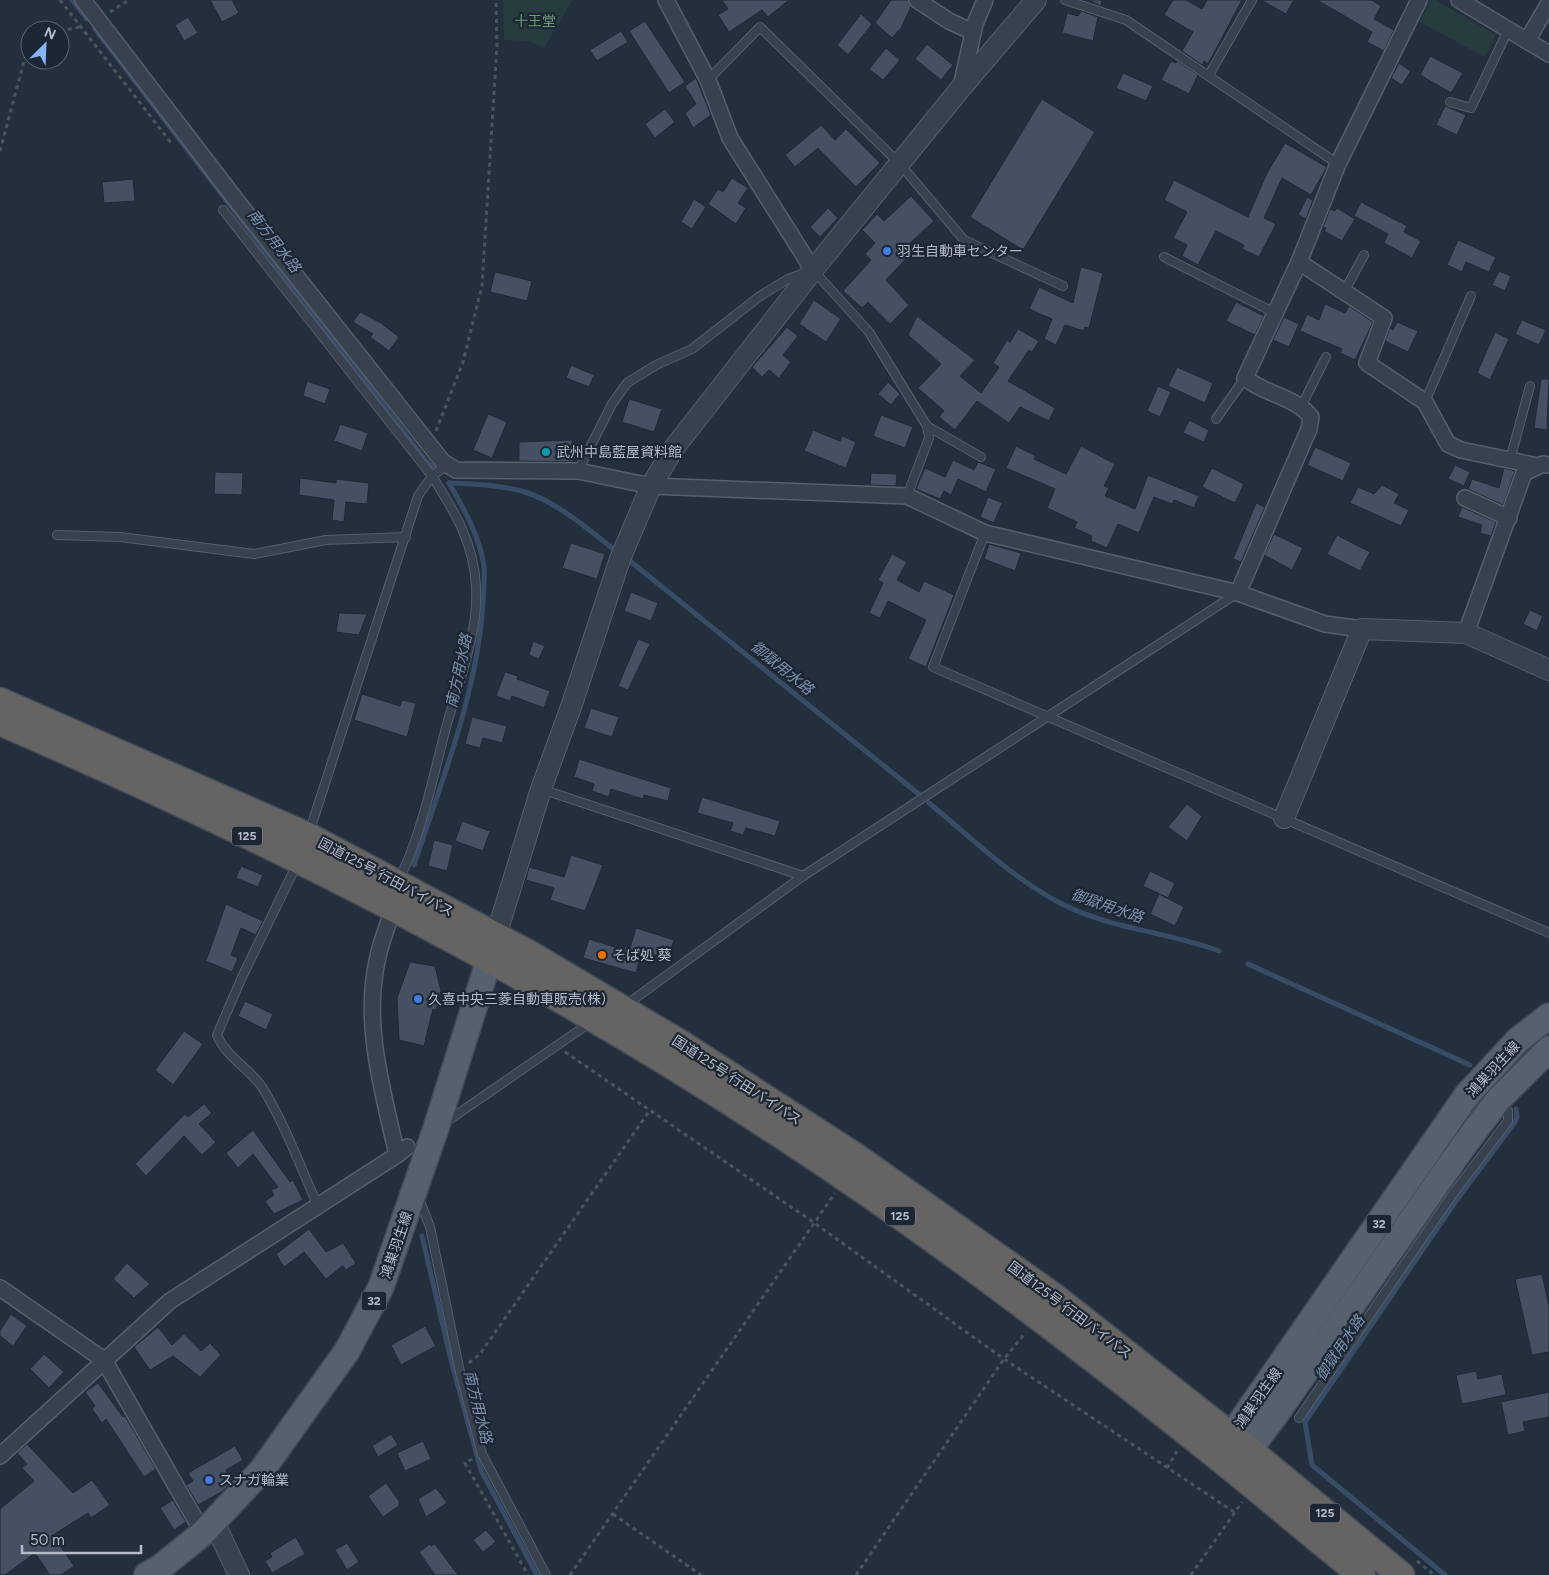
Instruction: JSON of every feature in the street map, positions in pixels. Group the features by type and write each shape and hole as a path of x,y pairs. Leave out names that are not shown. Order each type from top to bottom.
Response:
{"highway":[{"name":"国道125号 行田バイパス","path":"0,701 308,836 496,936 622,1008 746,1085 953,1224 1113,1342 1401,1575"},
{"name":"国道125号 行田バイパス","path":"0,722 299,860 488,960 595,1020 730,1102 846,1178 1038,1318 1225,1463 1362,1575"}],"main road":[{"name":"鴻巣羽生線","path":"147,1575 161,1567 208,1528 262,1470 348,1351 381,1287 416,1190 488,960"},
{"name":"鴻巣羽生線","path":"1240,1443 1468,1095 1518,1040 1549,1016"},
{"name":"鴻巣羽生線","path":"1225,1463 1498,1100 1549,1049"}],"street":[{"path":"83,0 240,205 430,446 447,465 456,470 578,471 651,486 907,496 985,533 1238,593 1325,624 1362,629 1466,633 1549,670"},
{"path":"666,0 708,80 730,138 813,270"},
{"path":"917,0 949,21 973,32"},
{"path":"960,89 973,32 985,0"},
{"path":"488,960 541,789 571,707 620,559 651,486 674,448 813,270 960,89 1036,0"},
{"path":"1238,593 1309,429 1311,417 1301,407 1256,387 1245,378 1299,262 1338,164 1419,0"},
{"path":"1459,0 1549,54"},
{"path":"1527,41 1549,3"},
{"path":"1299,262 1384,318 1367,363 1425,402 1448,444 1460,450 1544,465"},
{"path":"1466,633 1524,473 1544,465"},
{"path":"1465,498 1509,518"},
{"path":"1284,818 1362,629"},
{"path":"0,1456 170,1301 402,1151 379,1070 372,1020 377,958 393,909"},
{"path":"0,1288 104,1360 239,1575"}],"lane":[{"path":"1066,0 1126,20 1338,164"},
{"path":"1209,75 1252,0"},
{"path":"708,80 760,27 900,164 964,240 1063,286"},
{"path":"1450,102 1471,108 1508,30"},
{"path":"223,210 432,476 457,514 470,549 477,588 468,651 407,864 397,883"},
{"path":"1344,292 1364,254"},
{"path":"1164,257 1275,313"},
{"path":"578,471 612,404 628,383 656,365 692,349 760,296 788,279 813,270 869,332 927,426 929,438 907,496"},
{"path":"1425,402 1471,296"},
{"path":"1301,407 1326,357"},
{"path":"1216,419 1245,378"},
{"path":"1510,460 1530,386"},
{"path":"927,426 981,457"},
{"path":"308,836 375,626 406,538 418,496 432,476 447,465"},
{"path":"985,533 933,667 1549,933"},
{"path":"57,535 120,537 254,554 326,540 406,538"},
{"path":"622,1008 802,876 1238,593"},
{"path":"541,789 802,876"},
{"path":"299,860 242,978 217,1036 221,1046 261,1086 282,1125 318,1206"},
{"path":"436,1128 595,1020"},
{"path":"1299,1418 1452,1195 1508,1121 1508,1111 1498,1100"},
{"path":"416,1190 430,1227 460,1372 482,1454 546,1575"}],"path":[{"path":"60,0 176,149"},
{"path":"98,20 128,0"},
{"path":"430,446 463,362 482,286 497,45 496,0"},
{"path":"70,29 81,27"},
{"path":"0,150 22,70"},
{"path":"557,1046 813,1222 1004,1359 1234,1512 1191,1575"},
{"path":"460,1372 480,1354 650,1110"},
{"path":"570,1575 813,1222 846,1178"},
{"path":"856,1575 1004,1359 1038,1318"},
{"path":"482,1454 465,1463 528,1575"},
{"path":"613,1514 701,1575"}],"green space":[{"name":"十王堂","path":"503,0 572,0 544,48 529,41 504,40"},
{"path":"1430,0 1436,0 1496,35 1485,57 1420,22"}],"building":[{"path":"210,0 232,0 239,13 222,22"},
{"path":"722,0 789,0 768,17 762,10 729,32 718,15 728,9"},
{"path":"891,0 908,0 911,7 901,28 892,38 875,23"},
{"path":"1088,0 1102,0 1101,6"},
{"path":"1173,0 1186,0 1202,9 1207,0 1242,0 1208,64 1204,61 1202,65 1182,51 1193,32 1164,15"},
{"path":"1261,0 1294,0 1286,14"},
{"path":"1317,0 1372,0 1381,6 1374,19 1394,30 1384,51 1367,42 1372,32"},
{"path":"1081,11 1098,17 1093,41 1062,33 1067,13 1078,16"},
{"path":"861,14 872,24 848,55 837,45"},
{"path":"188,17 198,33 184,41 175,25"},
{"path":"645,21 685,82 669,93 629,31"},
{"path":"621,31 628,42 597,61 590,50"},
{"path":"927,44 953,65 941,80 915,59"},
{"path":"886,48 900,60 883,80 869,69"},
{"path":"1430,56 1463,73 1451,93 1420,75"},
{"path":"1171,61 1176,63 1177,61 1198,75 1189,94 1161,80"},
{"path":"1399,63 1411,71 1402,85 1391,78"},
{"path":"1123,73 1153,86 1146,101 1116,88"},
{"path":"696,78 711,115 693,128 685,113 696,104 685,86"},
{"path":"1042,99 1095,132 1023,250 970,217"},
{"path":"1445,106 1466,115 1457,135 1436,125"},
{"path":"665,109 675,122 655,138 645,124"},
{"path":"821,125 835,140 846,129 880,163 856,187 818,148 795,167 785,155"},
{"path":"1285,143 1327,167 1311,195 1282,178 1264,218 1276,224 1259,257 1242,249 1244,245 1216,231 1198,265 1182,256 1187,245 1173,238 1187,212 1164,200 1174,180 1248,217 1267,173"},
{"path":"732,178 748,188 738,203 746,208 736,224 708,204 718,189 723,192"},
{"path":"133,179 135,201 104,203 102,182"},
{"path":"911,196 934,221 909,244 915,249 886,280 909,305 890,324 868,302 862,308 843,291 871,260 865,254 875,243 862,230 877,214 884,221"},
{"path":"1307,197 1313,200 1306,219 1298,215"},
{"path":"694,199 706,207 692,229 681,222"},
{"path":"1361,202 1407,226 1404,232 1421,241 1412,258 1384,243 1388,234 1354,216"},
{"path":"828,208 838,218 820,237 810,227"},
{"path":"1337,208 1355,219 1342,241 1324,231 1326,228 1323,227 1330,209 1335,211"},
{"path":"1458,240 1496,257 1489,272 1466,262 1462,272 1447,265"},
{"path":"1081,267 1103,273 1089,328 1085,327 1084,331 1065,325 1056,345 1044,339 1052,319 1029,309 1039,287 1073,303"},
{"path":"1499,271 1511,276 1505,291 1492,285"},
{"path":"495,272 532,281 527,301 490,292"},
{"path":"814,300 841,319 826,342 799,324"},
{"path":"1236,302 1264,316 1255,335 1226,321"},
{"path":"1325,304 1345,313 1349,306 1373,322 1355,360 1340,353 1342,349 1300,331 1307,314 1319,320"},
{"path":"360,312 381,323 399,337 389,351 370,337 373,334 353,322"},
{"path":"917,316 975,360 960,376 981,393 999,367 993,363 1007,340 1010,342 1018,329 1039,341 1032,352 1029,350 1008,381 1055,408 1049,421 1020,407 1009,423 977,401 955,430 939,417 944,411 918,388 941,364 908,335"},
{"path":"1284,317 1299,324 1289,347 1273,340"},
{"path":"1522,320 1546,330 1539,345 1515,334"},
{"path":"1397,322 1418,331 1408,352 1385,341 1390,328 1393,330"},
{"path":"787,327 798,336 783,355 791,362 779,378 769,370 762,377 752,367"},
{"path":"1495,332 1509,339 1490,380 1477,373"},
{"path":"571,365 594,375 589,387 566,378"},
{"path":"1177,367 1213,383 1205,403 1168,386"},
{"path":"1541,379 1549,379 1547,430 1534,428"},
{"path":"307,381 330,389 325,404 303,396"},
{"path":"888,382 900,394 891,405 878,394"},
{"path":"1158,386 1171,392 1160,417 1147,411"},
{"path":"629,399 662,409 654,432 622,422"},
{"path":"488,414 507,422 492,458 473,450"},
{"path":"881,415 913,427 905,448 873,436"},
{"path":"1189,420 1209,430 1204,442 1183,433"},
{"path":"340,424 368,433 362,451 334,441"},
{"path":"813,430 840,441 842,436 856,442 846,468 804,451"},
{"name":"武州中島藍屋資料館","path":"572,440 573,462 519,461 519,442"},
{"path":"1016,446 1036,456 1034,459 1066,474 1081,446 1115,464 1104,486 1109,488 1105,496 1135,509 1148,475 1199,496 1194,508 1174,500 1172,504 1154,497 1139,533 1118,524 1107,548 1091,541 1092,536 1074,528 1077,522 1047,508 1055,489 1006,468"},
{"path":"1315,447 1351,463 1343,481 1307,465"},
{"path":"953,460 974,470 978,462 996,469 986,492 958,479 951,495 944,491 940,499 916,489 925,468 945,477"},
{"path":"1455,465 1470,472 1464,486 1448,479"},
{"path":"1212,468 1244,484 1235,503 1202,487"},
{"path":"1504,468 1515,471 1503,505 1468,489 1472,479 1499,488"},
{"path":"215,472 243,473 242,495 214,494"},
{"path":"871,473 897,474 896,486 870,485"},
{"path":"300,478 336,483 336,479 369,483 367,504 346,502 344,522 332,520 334,500 299,495"},
{"path":"1382,485 1399,494 1394,503 1409,510 1401,526 1350,503 1358,487 1374,494"},
{"path":"988,497 1002,503 994,523 980,517"},
{"path":"1256,503 1265,507 1241,562 1233,559"},
{"path":"1462,507 1496,522 1491,536 1480,533 1482,525 1458,517"},
{"path":"1274,534 1303,548 1292,570 1264,555"},
{"path":"1337,535 1370,552 1360,571 1327,554"},
{"path":"571,543 605,554 597,579 562,568"},
{"path":"989,544 1021,553 1015,571 984,559"},
{"path":"892,554 907,562 897,580 919,592 924,581 954,595 926,667 908,659 926,620 888,601 880,618 869,613 883,583 878,580"},
{"path":"631,592 658,603 651,621 624,611"},
{"path":"1530,610 1543,616 1537,631 1523,624"},
{"path":"339,613 367,614 359,635 336,632"},
{"path":"638,639 650,644 628,690 618,686"},
{"path":"533,641 545,646 539,659 529,655"},
{"path":"505,672 518,676 517,679 550,691 544,708 512,696 510,701 496,696"},
{"path":"362,694 400,706 402,700 416,703 407,737 354,720"},
{"path":"591,708 619,717 612,737 584,728"},
{"path":"472,717 507,726 502,743 483,738 480,748 465,744"},
{"path":"579,759 671,788 668,801 644,795 643,799 611,789 609,797 592,791 594,784 574,777"},
{"path":"702,797 780,821 775,836 746,828 743,835 730,831 733,823 697,813"},
{"path":"1187,804 1202,816 1187,841 1168,827"},
{"path":"462,821 490,831 483,851 455,841"},
{"path":"434,840 453,845 447,871 428,866"},
{"path":"571,855 603,865 585,911 550,900 554,888 526,880 529,867 564,877"},
{"path":"241,866 263,875 258,887 236,878"},
{"path":"1150,871 1175,883 1168,898 1143,886"},
{"path":"1159,894 1184,907 1175,926 1150,914"},
{"path":"226,904 263,921 256,935 241,928 231,955 238,958 232,972 206,961"},
{"path":"636,928 674,940 668,959 642,951 636,973 583,958 589,939 624,950 625,946 630,948"},
{"path":"410,962 435,966 441,991 436,1010 433,1009 424,1046 399,1040 397,998"},
{"path":"245,1001 273,1014 266,1030 238,1016"},
{"path":"184,1031 203,1044 173,1085 155,1070"},
{"path":"204,1104 212,1113 199,1124 216,1142 202,1155 184,1136 146,1176 135,1164 185,1114 188,1117"},
{"path":"253,1130 290,1182 293,1180 303,1200 274,1214 265,1201 274,1195 271,1190 278,1187 253,1154 238,1168 226,1153"},
{"path":"309,1229 326,1252 343,1243 356,1263 346,1270 343,1266 326,1279 304,1252 284,1267 276,1254"},
{"path":"127,1263 150,1284 134,1298 113,1279"},
{"path":"1542,1274 1549,1306 1549,1352 1532,1355 1515,1279"},
{"path":"11,1314 27,1326 13,1346 0,1336 0,1331"},
{"path":"425,1326 436,1346 401,1365 391,1345"},
{"path":"158,1327 172,1345 184,1334 201,1351 210,1343 221,1355 200,1377 173,1356 150,1370 134,1347"},
{"path":"44,1354 64,1372 49,1388 30,1369"},
{"path":"1476,1371 1478,1379 1502,1374 1506,1395 1462,1404 1456,1375"},
{"path":"98,1383 123,1417 125,1416 156,1469 144,1477 106,1419 102,1423 92,1409 95,1406 85,1392"},
{"path":"1549,1392 1549,1417 1523,1422 1525,1431 1508,1435 1501,1402"},
{"path":"391,1434 398,1445 378,1457 372,1446"},
{"path":"423,1441 431,1459 405,1471 397,1453"},
{"path":"27,1444 73,1493 92,1480 110,1505 91,1518 88,1513 53,1535 74,1566 61,1575 50,1575 35,1553 5,1575 0,1575 0,1509 34,1481 22,1468 27,1464 17,1453"},
{"path":"235,1446 243,1460 226,1470 232,1481 223,1491 198,1505 186,1485 193,1481 188,1473"},
{"path":"386,1483 399,1501 399,1506 383,1517 368,1496"},
{"path":"436,1488 447,1503 426,1517 418,1499"},
{"path":"173,1500 186,1522 174,1530 160,1508"},
{"path":"486,1530 496,1542 483,1552 473,1540"},
{"path":"296,1537 305,1554 272,1573 265,1561 272,1557 270,1553"},
{"path":"347,1543 359,1562 347,1570 335,1550"},
{"path":"430,1544 431,1546 435,1544 458,1575 435,1575 419,1552"}],"waterway":[{"name":"南方用水路","path":"72,0 87,19"},
{"name":"南方用水路","path":"95,29 434,469"},
{"name":"御獄用水路","path":"449,483 497,486 536,496 571,516 612,548"},
{"name":"南方用水路","path":"414,865 464,711 478,648 482,616 484,585 482,555 470,523 449,483"},
{"name":"御獄用水路","path":"630,561 920,795"},
{"name":"御獄用水路","path":"929,803 1027,883 1062,904 1120,925 1180,939 1219,951"},
{"name":"御獄用水路","path":"1248,964 1470,1065"},
{"name":"御獄用水路","path":"1445,1575 1312,1465 1305,1422 1456,1201 1515,1122 1517,1117 1516,1109"},
{"name":"南方用水路","path":"422,1236 451,1360 481,1470 537,1575"}],"place":[{"name":"羽生自動車センター","path":"887,251"},
{"name":"武州中島藍屋資料館","path":"546,452"},
{"name":"そば処 葵","path":"602,955"},
{"name":"久喜中央三菱自動車販売(株)","path":"418,999"},
{"name":"スナガ輪業","path":"209,1480"}]}
